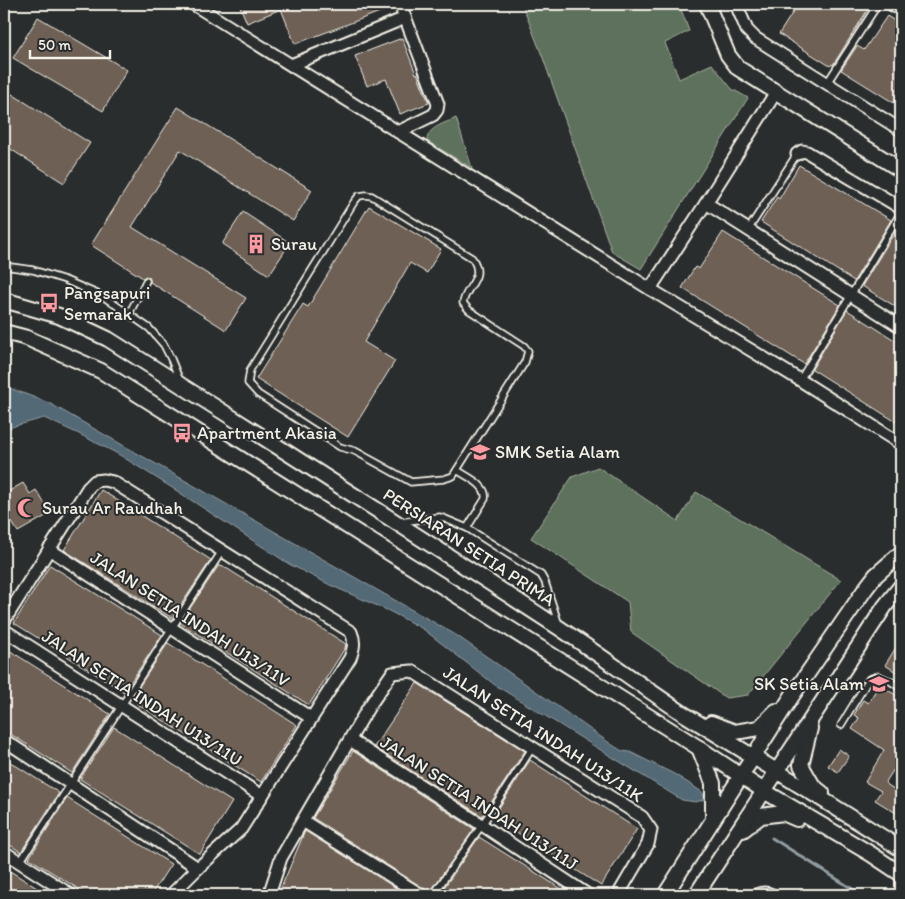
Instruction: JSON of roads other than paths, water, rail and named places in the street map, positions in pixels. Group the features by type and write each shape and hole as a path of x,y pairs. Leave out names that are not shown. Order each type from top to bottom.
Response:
{"street":[{"path":"193,4 901,444"},
{"path":"398,132 433,115 437,110 438,104 400,4"},
{"path":"707,4 728,55 738,68 901,170"},
{"path":"736,4 747,30 755,38 900,126"},
{"path":"891,4 901,10"},
{"path":"291,65 405,18"},
{"path":"650,289 776,92"},
{"path":"797,154 802,151 807,152 901,208"},
{"path":"706,204 901,327"},
{"name":"PERSIARAN SETIA PRIMA","path":"4,300 59,316 108,339 397,522 560,628 682,712 901,849"},
{"path":"4,332 27,338 101,371 699,748 764,791 871,854 901,874"},
{"path":"4,621 88,488 95,481 104,480 113,482 351,632 354,638 354,648 350,658 242,829 171,895"},
{"name":"JALAN SETIA INDAH U13/11V","path":"50,549 311,718"},
{"path":"665,895 792,696 876,575 901,553"},
{"path":"696,895 885,606 901,586"},
{"name":"JALAN SETIA INDAH U13/11U","path":"4,630 262,796"},
{"name":"JALAN SETIA INDAH U13/11K","path":"350,740 368,708 392,674 412,671 642,817 651,830 648,844 618,895"},
{"path":"682,712 734,732 759,728 792,696"},
{"path":"813,717 801,765 813,786 846,814"},
{"path":"4,740 198,868"},
{"path":"269,895 281,858 350,740"},
{"name":"JALAN SETIA INDAH U13/11J","path":"350,740 588,895"},
{"path":"699,748 713,783 713,820"},
{"path":"732,838 761,816 783,813 871,854"},
{"path":"303,821 421,895"},
{"path":"11,857 71,895"},
{"path":"756,895 762,893 772,895"}],"lane":[{"path":"827,83 878,4"},
{"path":"748,230 797,154"},
{"path":"360,196 372,196 472,258 478,269 478,275 464,297 463,303 469,310 524,346 528,351 525,362 457,470 453,476 444,479 411,482 355,451 340,446 258,394 248,383 250,370 354,202 360,196"},
{"path":"800,380 901,212"},
{"path":"4,266 33,270 66,280 104,296 149,328 164,344 182,386"},
{"path":"129,314 146,281"},
{"path":"457,470 483,488 486,494 486,499 467,528"},
{"path":"397,522 440,517 467,528 540,575 546,582 560,628"},
{"path":"4,868 71,785 222,551"},
{"path":"841,725 869,680 878,676 901,688"},
{"path":"433,895 533,747"}],"water":[{"path":"4,386 49,403 456,635 611,744 622,751 630,752 674,774 702,792 705,799 696,802 682,800 495,685 423,629 289,564 118,454 44,418 4,429"}],"waterway":[{"path":"772,838 862,895"}],"place":[{"name":"Surau","path":"256,244"},
{"name":"Pangsapuri Semarak","path":"49,303"},
{"name":"Apartment Akasia","path":"182,433"},
{"name":"SMK Setia Alam","path":"480,452"},
{"name":"Surau Ar Raudhah","path":"27,508"},
{"name":"SK Setia Alam","path":"879,684"}]}
